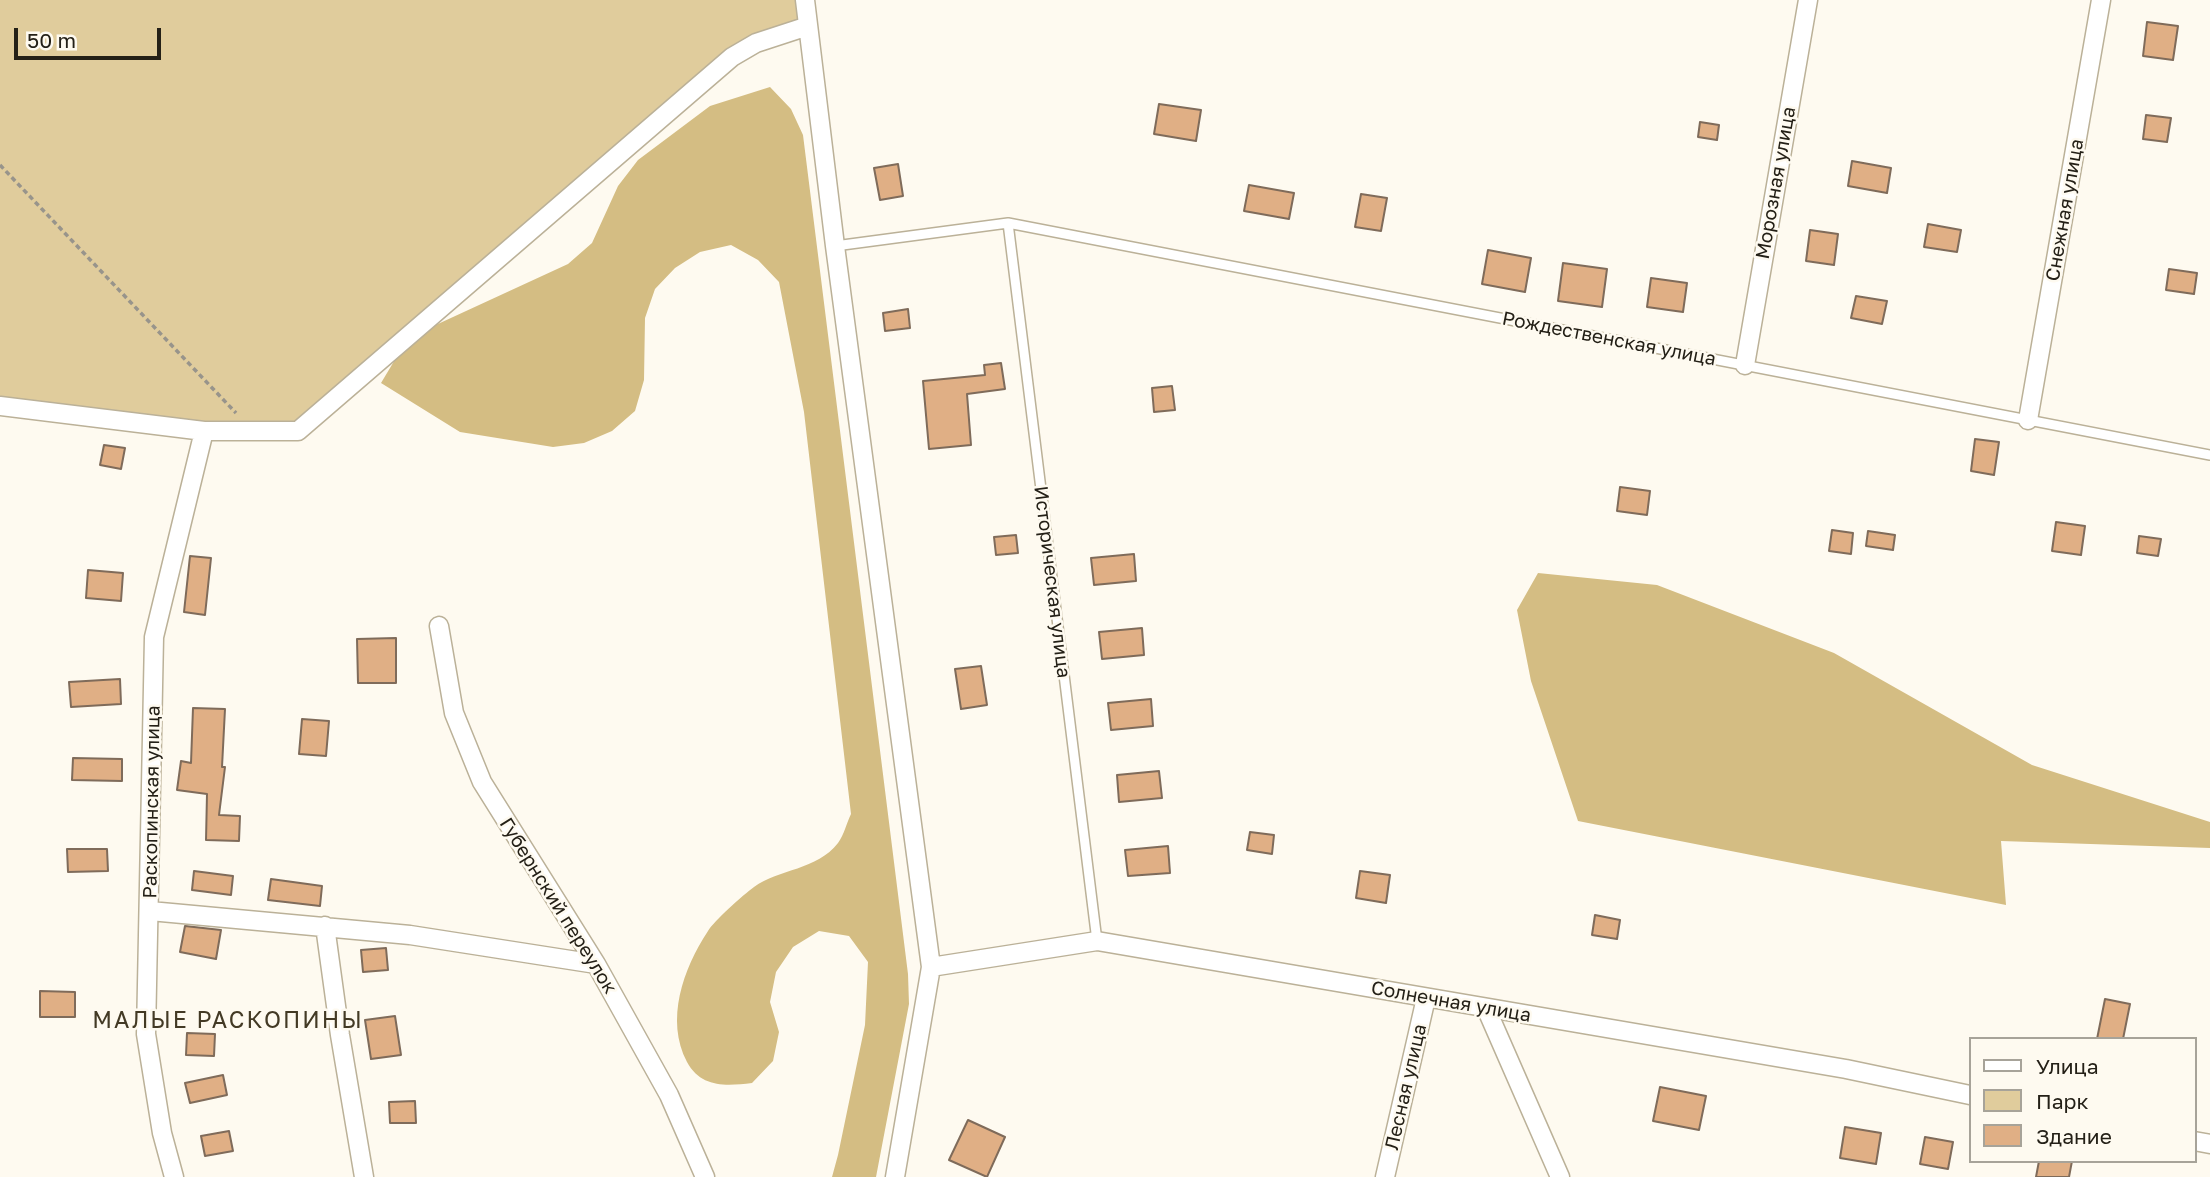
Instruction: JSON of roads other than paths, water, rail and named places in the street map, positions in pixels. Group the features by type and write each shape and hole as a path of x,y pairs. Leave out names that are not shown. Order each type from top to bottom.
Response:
{"street":[{"path":"805,0 835,246 932,967 895,1177"},
{"name":"Морозная улица","path":"1745,365 1808,0"},
{"name":"Снежная улица","path":"2028,420 2101,0"},
{"path":"0,406 204,431 298,431 732,57 756,43 807,26"},
{"name":"Раскопинская улица","path":"174,1177 162,1133 146,1034 154,638 204,431"},
{"name":"Губернский переулок","path":"439,626 454,713 482,782 596,964 669,1095 705,1177"},
{"path":"150,912 410,935 596,964"},
{"path":"325,926 364,1177"},
{"name":"Солнечная улица","path":"932,967 1097,941 1846,1069 1968,1095"},
{"name":"Лесная улица","path":"1385,1177 1426,998"},
{"path":"1486,1008 1560,1177"}],"lane":[{"name":"Рождественская улица","path":"835,246 1008,223 2210,455"},
{"name":"Историческая улица","path":"1008,223 1097,941"}],"district":[{"name":"МАЛЫЕ РАСКОПИНЫ","path":"228,1021"}]}
